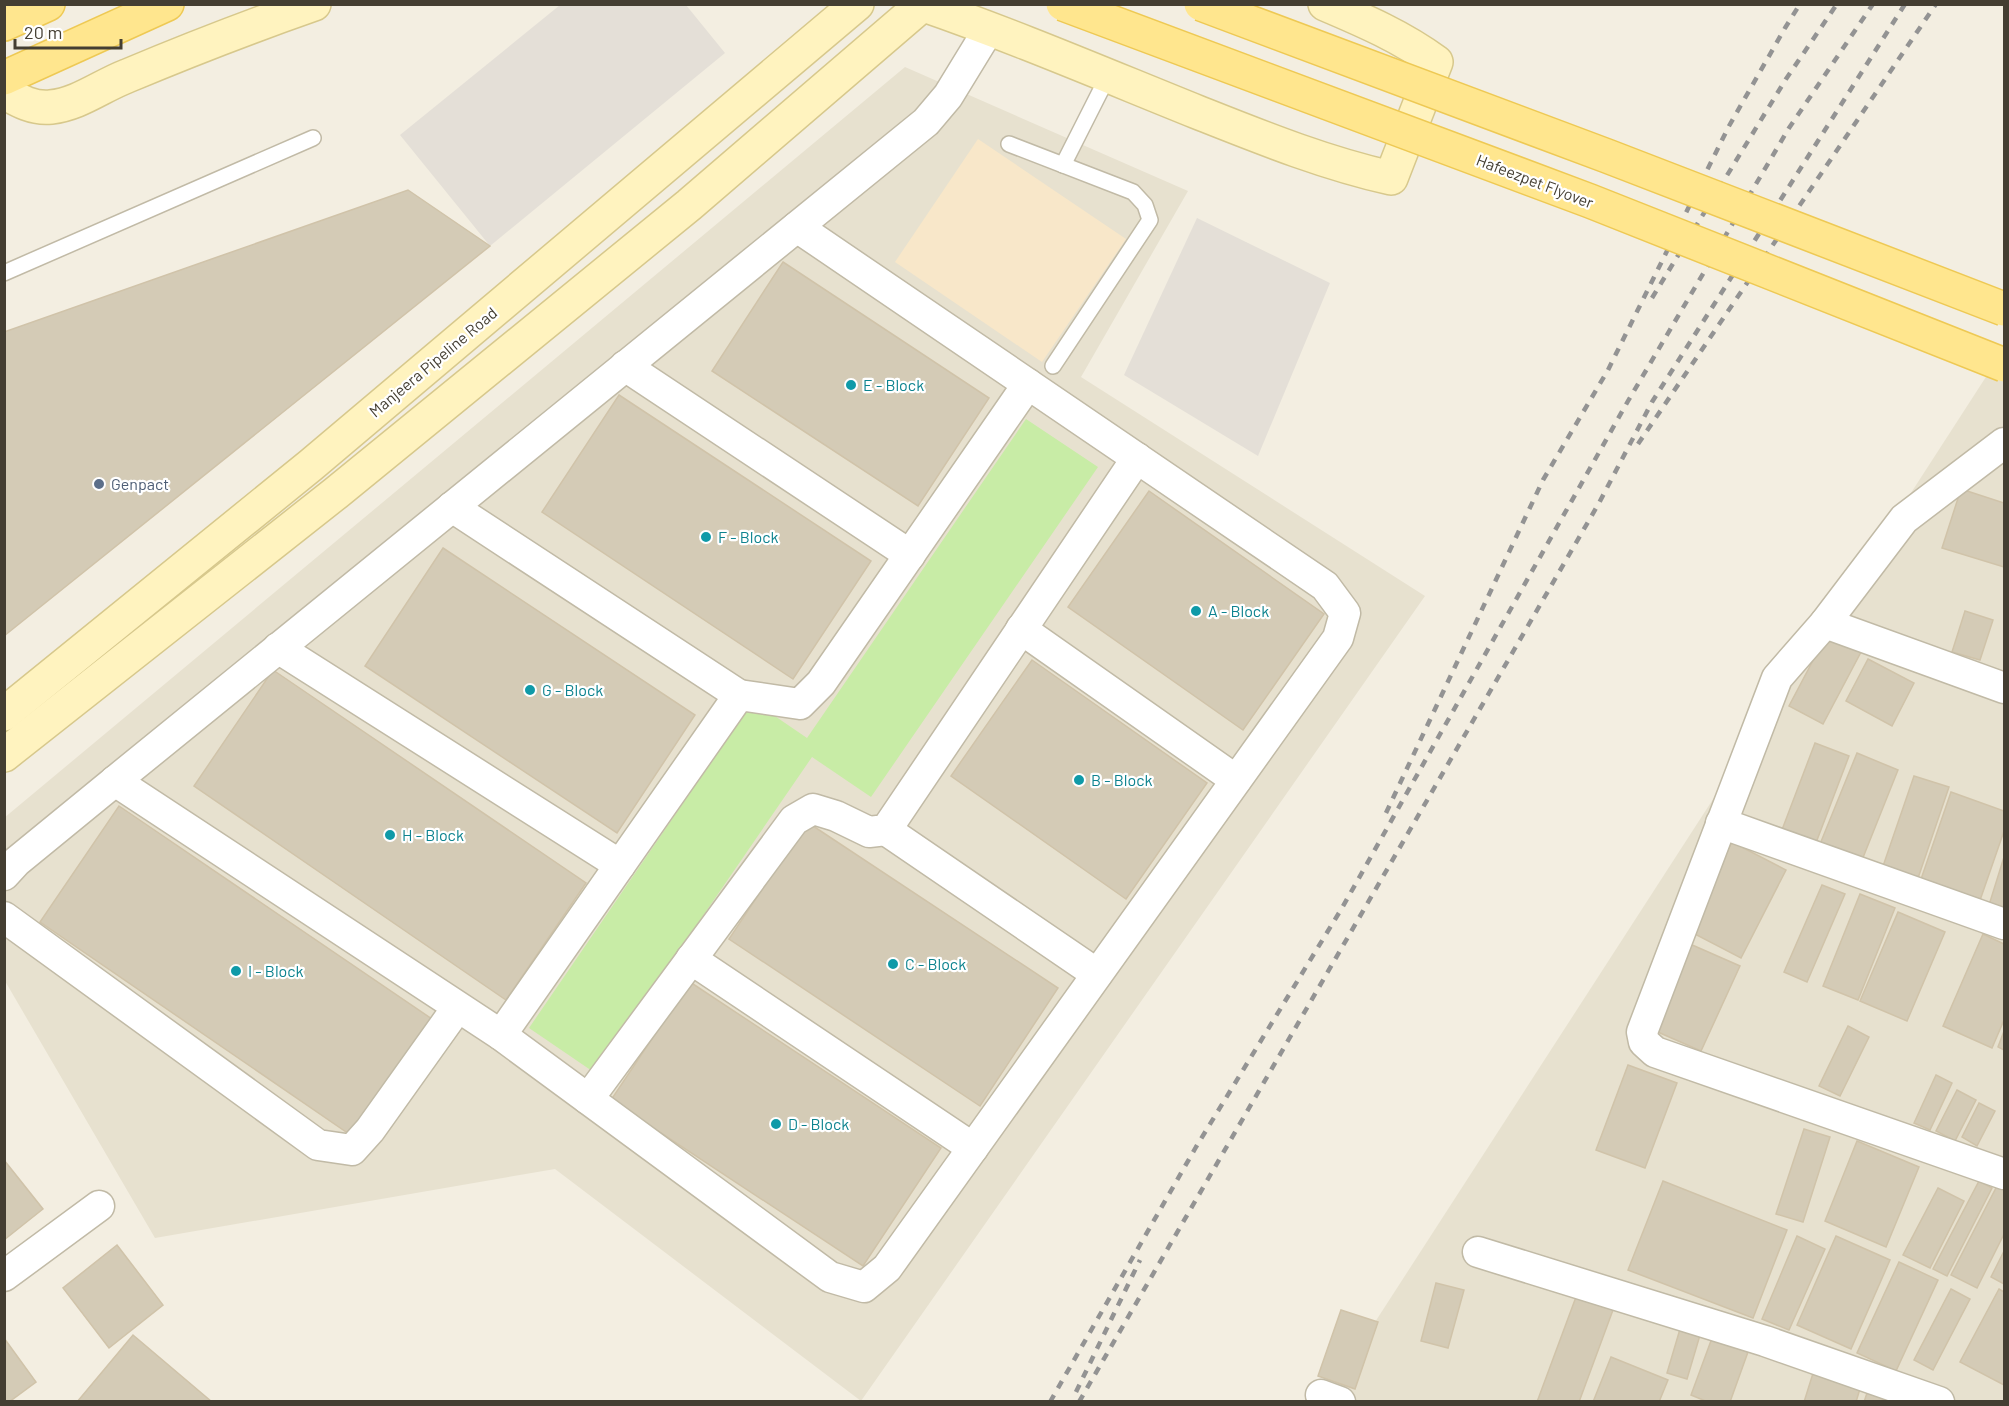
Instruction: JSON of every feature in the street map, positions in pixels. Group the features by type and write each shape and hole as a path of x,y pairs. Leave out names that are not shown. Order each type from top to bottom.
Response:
{"main road":[{"path":"4,78 167,4"},
{"path":"4,92 25,104 48,108 65,105 121,78 234,32 314,4"},
{"name":"Manjeera Pipeline Road","path":"4,714 311,465 857,4"},
{"name":"Hafeezpet Flyover","path":"1063,4 1590,201 2004,365"},
{"path":"1201,4 1607,156 2004,309"},
{"path":"4,755 418,426 689,205 922,5 989,29 1245,131 1349,169 1391,178 1436,62 1379,27 1325,4"},
{"path":"392,397 418,426"}],"street":[{"path":"4,875 16,862 115,781 926,122 948,96 989,29"},
{"path":"115,781 501,1035 830,1277 864,1287 887,1268 1338,638 1345,613 1325,586 797,227"},
{"path":"625,366 910,555"},
{"path":"452,507 739,695 800,704 821,683 1028,384"},
{"path":"2004,443 1904,519 1825,623 1777,678 1642,1032 1644,1042 1650,1049 2004,1174"},
{"path":"886,830 1137,458"},
{"path":"1825,623 2004,687"},
{"path":"1021,629 1236,780"},
{"path":"278,648 620,865"},
{"path":"501,1035 739,695"},
{"path":"588,1099 794,820 813,810 836,816 869,832 886,830 1097,974"},
{"path":"1721,823 2004,924"},
{"path":"4,918 318,1145 352,1150 370,1130 457,1008"},
{"path":"691,959 973,1148"},
{"path":"4,1276 99,1206"},
{"path":"1478,1252 1765,1341 1940,1401"}],"lane":[{"path":"1063,165 1108,76"},
{"path":"4,273 313,138"},
{"path":"1009,144 1132,192 1145,205 1150,220 1053,366"}],"shaded area":[{"path":"560,5 686,5 725,53 490,246 400,135"},
{"path":"905,67 1188,191 1081,377 1425,596 861,1401 555,1169 155,1238 5,981 4,818"},
{"path":"978,139 1126,239 1042,362 895,262"},
{"path":"1197,218 1330,283 1258,456 1124,375"},
{"path":"2004,349 2004,1401 1324,1401"}],"green space":[{"path":"1026,419 1098,467 871,797 812,757 595,1073 529,1028 753,701 807,738"}],"building":[{"name":"Genpact","path":"408,190 490,246 4,636 4,332"},
{"name":"E - Block","path":"783,262 989,398 918,506 712,371"},
{"name":"F - Block","path":"619,395 871,561 793,679 542,512"},
{"path":"1961,489 2004,503 2004,567 1942,548"},
{"name":"A - Block","path":"1149,491 1324,614 1243,730 1068,607"},
{"name":"G - Block","path":"443,548 695,715 617,833 365,666"},
{"path":"1965,611 1993,620 1980,660 1952,652"},
{"path":"1827,634 1861,652 1823,724 1789,706"},
{"path":"1868,659 1914,683 1892,726 1846,701"},
{"name":"B - Block","path":"1032,660 1207,783 1126,899 951,776"},
{"name":"H - Block","path":"273,670 586,883 506,1000 194,786"},
{"path":"1815,743 1849,756 1814,848 1780,835"},
{"path":"1857,753 1898,770 1860,865 1818,849"},
{"path":"1914,776 1949,787 1916,884 1881,872"},
{"path":"1951,792 2004,811 2004,831 1978,906 1919,885"},
{"name":"I - Block","path":"119,806 432,1019 352,1136 40,922"},
{"name":"C - Block","path":"807,822 1058,988 980,1106 729,939"},
{"path":"1732,842 1786,870 1741,958 1687,930"},
{"path":"2004,857 2004,910 1989,905"},
{"path":"1822,885 1845,894 1807,982 1784,972"},
{"path":"1860,894 1895,908 1858,1000 1823,986"},
{"path":"1898,912 1945,932 1907,1021 1860,1001"},
{"path":"1983,934 2004,944 2004,1020 1992,1048 1943,1026"},
{"path":"1690,944 1740,966 1701,1051 1651,1029"},
{"name":"D - Block","path":"690,982 941,1148 863,1266 611,1100"},
{"path":"1848,1026 1869,1037 1840,1096 1819,1086"},
{"path":"2004,1031 2004,1050 1998,1047"},
{"path":"1628,1065 1677,1083 1645,1168 1596,1150"},
{"path":"1936,1075 1952,1083 1930,1130 1914,1123"},
{"path":"1957,1090 1976,1100 1955,1141 1936,1131"},
{"path":"1979,1103 1995,1111 1977,1146 1962,1137"},
{"path":"1804,1129 1830,1137 1803,1222 1776,1214"},
{"path":"1857,1141 1919,1167 1886,1247 1825,1221"},
{"path":"4,1160 43,1209 4,1240"},
{"path":"1663,1181 1787,1230 1753,1318 1628,1270"},
{"path":"1979,1181 1992,1188 1947,1276 1933,1269"},
{"path":"1999,1182 2004,1185 2004,1234 1977,1288 1951,1275"},
{"path":"1938,1188 1964,1201 1930,1268 1903,1255"},
{"path":"1797,1236 1825,1249 1789,1330 1762,1319"},
{"path":"1836,1236 1890,1260 1851,1349 1797,1325"},
{"path":"117,1245 163,1305 109,1348 63,1288"},
{"path":"2004,1251 2004,1284 1991,1277"},
{"path":"1899,1262 1938,1280 1896,1371 1857,1353"},
{"path":"1436,1283 1464,1290 1448,1348 1421,1341"},
{"path":"1951,1289 1970,1299 1933,1370 1914,1360"},
{"path":"1999,1289 2004,1292 2004,1385 1960,1362"},
{"path":"1576,1297 1613,1310 1579,1402 1537,1402"},
{"path":"1341,1310 1378,1322 1355,1389 1318,1376"},
{"path":"1683,1319 1703,1325 1687,1379 1667,1373"},
{"path":"133,1335 212,1402 77,1402"},
{"path":"4,1338 36,1382 9,1402 4,1402"},
{"path":"1712,1338 1748,1352 1730,1402 1708,1402 1691,1395"},
{"path":"1611,1357 1668,1380 1659,1402 1593,1402"},
{"path":"1815,1367 1862,1382 1856,1402 1804,1402"},
{"path":"1868,1390 1902,1402 1864,1402"}],"railway":[{"path":"1386,813 1543,480 1608,370 1729,126 1800,4"},
{"path":"1652,298 1786,79 1837,4"},
{"path":"1050,1402 1196,1147 1342,908 1628,401 1789,128 1873,4"},
{"path":"1079,1402 1599,503 1652,402 1905,4"},
{"path":"1638,444 1936,4"},
{"path":"1076,1392 1140,1260"}],"place":[{"name":"E - Block","path":"851,385"},
{"name":"Genpact","path":"99,484"},
{"name":"F - Block","path":"706,537"},
{"name":"A - Block","path":"1196,611"},
{"name":"G - Block","path":"530,690"},
{"name":"B - Block","path":"1079,780"},
{"name":"H - Block","path":"390,835"},
{"name":"C - Block","path":"893,964"},
{"name":"I - Block","path":"236,971"},
{"name":"D - Block","path":"776,1124"}]}
